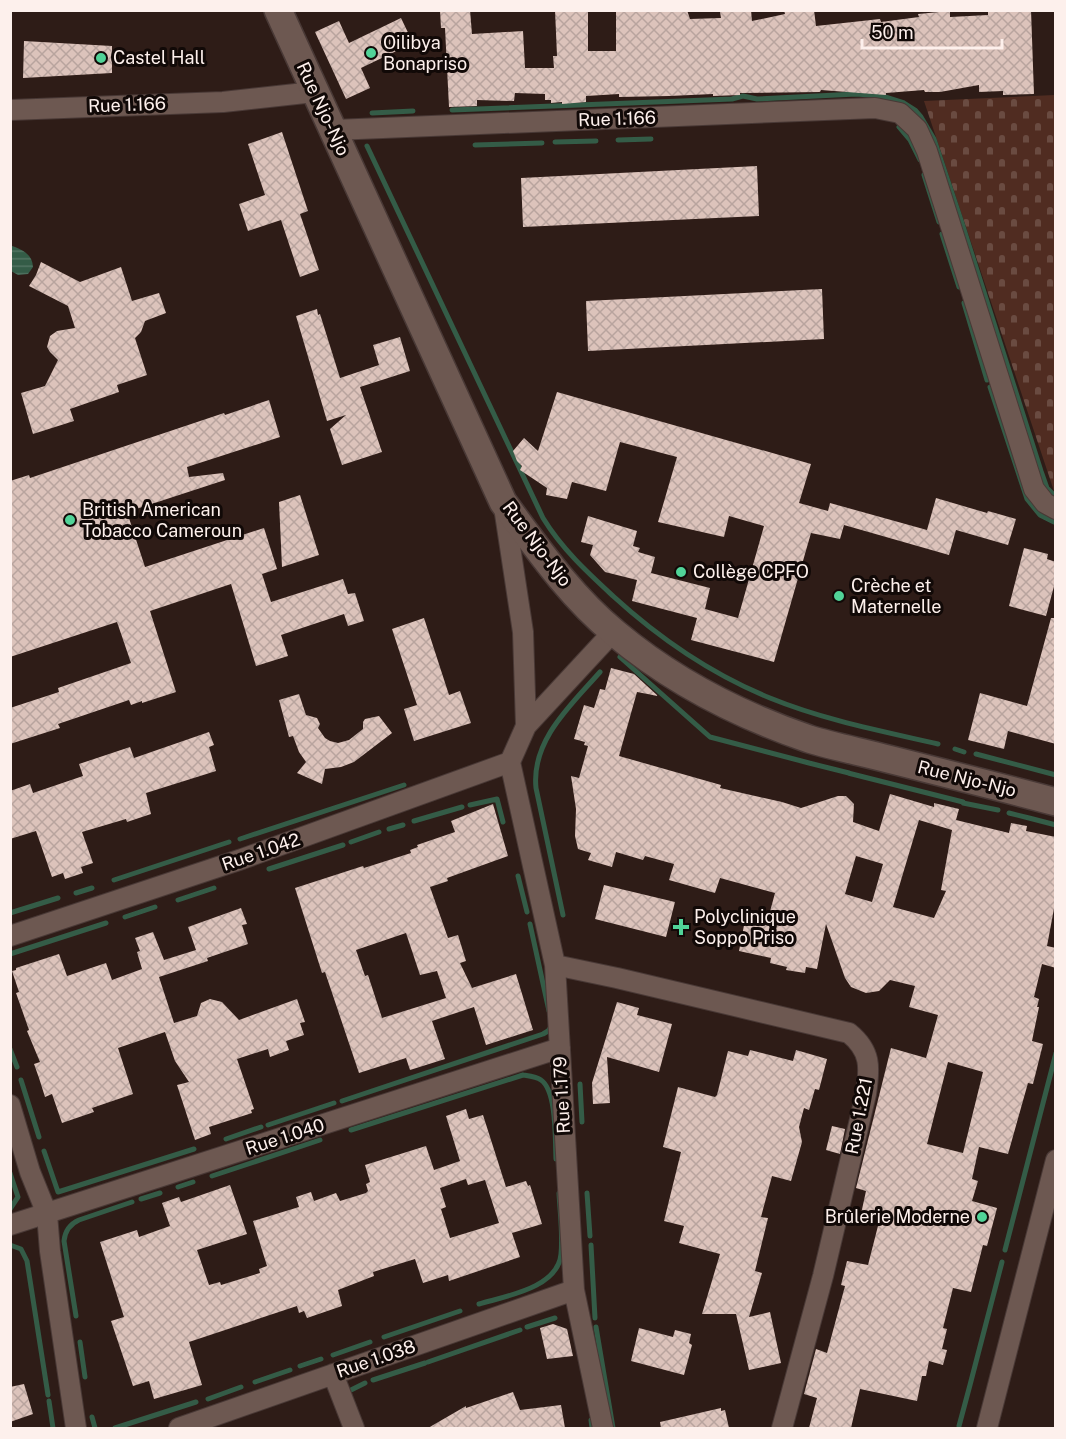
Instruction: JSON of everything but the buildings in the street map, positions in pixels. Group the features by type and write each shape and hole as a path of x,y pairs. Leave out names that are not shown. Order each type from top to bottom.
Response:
{"main road":[{"name":"Rue Njo-Njo","path":"278,10 503,502 547,563 613,632 697,690 809,739 1056,802"}],"street":[{"name":"Rue 1.166","path":"10,110 223,102 314,92"},
{"name":"Rue 1.166","path":"334,130 875,108 900,113 917,129 927,151 1034,489 1045,503 1056,509"},
{"path":"503,502 523,632 526,726"},
{"path":"510,762 526,726 613,632"},
{"name":"Rue 1.042","path":"10,936 242,859 510,762"},
{"name":"Rue 1.179","path":"510,762 555,966 574,1290 603,1428"},
{"name":"Rue 1.221","path":"555,966 617,978 849,1033 861,1042 867,1057 866,1094 823,1276 782,1428"},
{"name":"Rue 1.040","path":"10,1225 47,1215 560,1048"},
{"path":"10,1105 30,1172 47,1215 50,1251 76,1428"},
{"path":"987,1428 1056,1160"},
{"name":"Rue 1.038","path":"179,1428 574,1290"},
{"path":"333,1374 354,1428"}],"green space":[{"path":"1056,95 1055,494 924,101"}],"shaded area":[{"path":"10,245 22,250 31,258 33,267 28,274 18,275 11,271"}],"waterway":[{"path":"452,110 732,99 743,96 757,99 856,94 882,96 904,103 915,110 934,139 1041,471 1047,488 1056,497"},
{"path":"372,113 413,111"},
{"path":"899,127 910,140 920,160"},
{"path":"618,140 651,139"},
{"path":"555,142 596,141"},
{"path":"475,145 542,143"},
{"path":"367,146 543,518 575,560 649,627 687,654 727,678 770,698 811,713 938,744"},
{"path":"924,175 939,222"},
{"path":"942,234 959,287"},
{"path":"964,303 987,380"},
{"path":"990,387 1027,499 1040,515 1054,522"},
{"path":"620,657 710,737 809,763"},
{"path":"563,915 536,788 536,771 540,754 556,724 600,672"},
{"path":"955,749 964,752"},
{"path":"976,754 1056,775"},
{"path":"809,763 849,773"},
{"path":"848,773 963,802"},
{"path":"240,839 404,785"},
{"path":"470,805 497,799 503,822"},
{"path":"963,803 998,810"},
{"path":"414,821 462,807"},
{"path":"1009,813 1029,818"},
{"path":"1029,818 1056,825"},
{"path":"389,829 403,825"},
{"path":"351,842 379,832"},
{"path":"114,880 229,842"},
{"path":"269,869 343,845"},
{"path":"518,876 527,912"},
{"path":"76,893 92,888"},
{"path":"178,900 214,888"},
{"path":"10,913 58,898"},
{"path":"125,917 155,907"},
{"path":"10,954 106,923"},
{"path":"530,924 549,1011"},
{"path":"342,1101 543,1034 551,1027"},
{"path":"10,1049 17,1067"},
{"path":"1005,1250 1056,1053"},
{"path":"351,1130 523,1075 541,1080 550,1094 553,1105 556,1159"},
{"path":"21,1080 39,1137"},
{"path":"580,1084 582,1122"},
{"path":"268,1125 334,1103"},
{"path":"226,1139 261,1127"},
{"path":"212,1176 320,1140"},
{"path":"44,1151 58,1192 194,1149"},
{"path":"10,1173 18,1197 10,1209"},
{"path":"178,1187 193,1182"},
{"path":"141,1199 160,1193"},
{"path":"479,1304 529,1289 541,1283 558,1266 562,1239 559,1193"},
{"path":"587,1193 590,1236"},
{"path":"76,1316 64,1241 67,1231 79,1220 132,1202"},
{"path":"10,1245 21,1249 27,1261 48,1395"},
{"path":"591,1245 595,1318"},
{"path":"970,1385 1002,1262"},
{"path":"384,1337 460,1311"},
{"path":"527,1327 555,1318"},
{"path":"596,1327 613,1428"},
{"path":"428,1362 520,1330"},
{"path":"80,1342 85,1377"},
{"path":"333,1355 370,1342"},
{"path":"300,1366 321,1359"},
{"path":"373,1380 425,1363"},
{"path":"255,1382 290,1370"},
{"path":"349,1391 365,1383"},
{"path":"959,1426 970,1385"},
{"path":"208,1399 241,1387"},
{"path":"49,1401 53,1428"},
{"path":"115,1428 196,1402"},
{"path":"92,1417 95,1428"},
{"path":"591,1420 592,1428"}],"place":[{"name":"Oilibya Bonapriso","path":"371,53"},
{"name":"Castel Hall","path":"101,58"},
{"name":"British American Tobacco Cameroun","path":"70,520"},
{"name":"Collège CPFO","path":"681,572"},
{"name":"Crèche et Maternelle","path":"839,596"},
{"name":"Polyclinique Soppo Priso","path":"681,927"},
{"name":"Brûlerie Moderne","path":"982,1217"}]}
